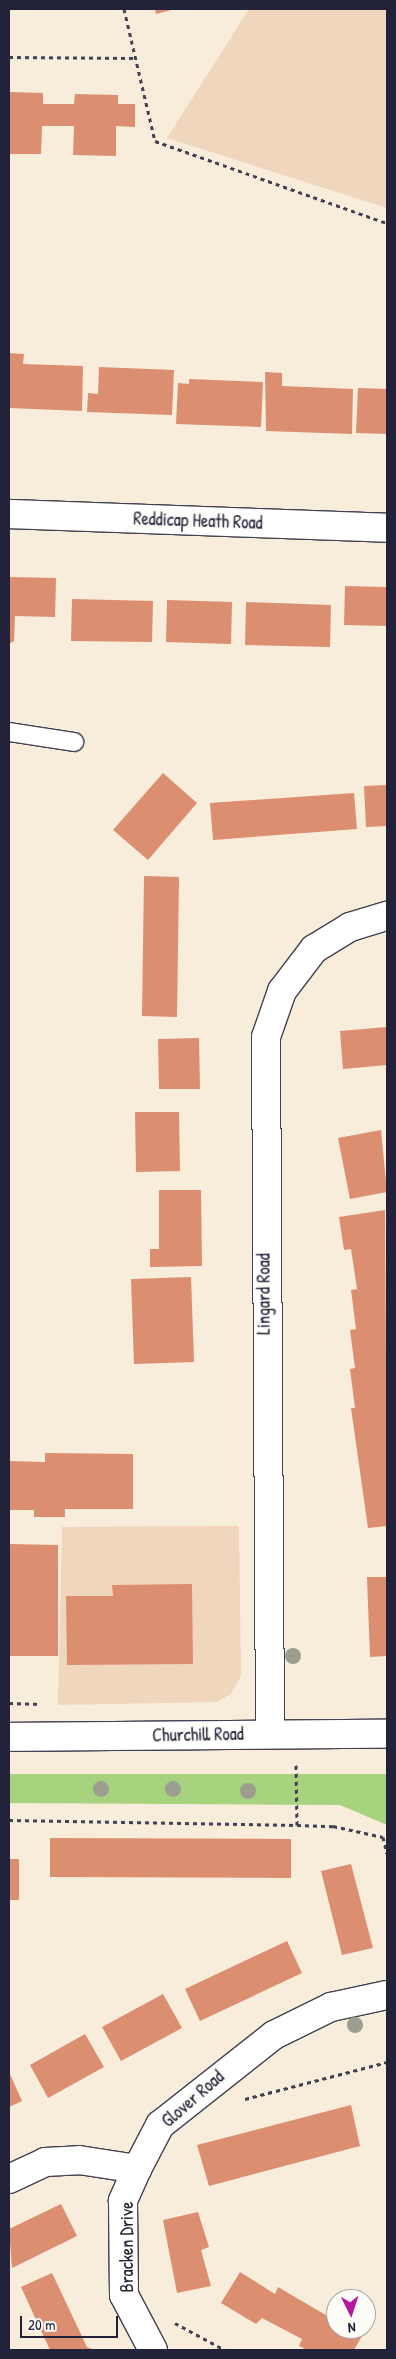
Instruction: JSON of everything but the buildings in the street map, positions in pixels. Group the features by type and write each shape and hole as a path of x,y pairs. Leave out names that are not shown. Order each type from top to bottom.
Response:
{"street":[{"name":"Reddicap Heath Road","path":"9,514 387,528"},
{"name":"Lingard Road","path":"283,1734 266,1037 282,991 314,949 350,927 387,916"},
{"name":"Churchill Road","path":"9,1737 387,1734"},
{"name":"Glover Road","path":"137,2169 160,2126 228,2069 274,2035 331,2007 387,1994"},
{"path":"9,2179 45,2162 79,2160 137,2169"},
{"name":"Bracken Drive","path":"137,2169 123,2201 124,2295 153,2350"}],"lane":[{"path":"9,732 74,742"}],"path":[{"path":"124,9 155,141 387,223"},
{"path":"9,57 135,58"},
{"path":"283,1734 297,1825"},
{"path":"9,1820 333,1826 383,1837 387,1854"},
{"path":"228,2069 243,2100 387,2062"}],"shaded area":[{"path":"249,9 387,9 387,208 167,138"},
{"path":"239,1526 241,1676 231,1694 217,1702 58,1705 62,1527"}],"green space":[{"path":"9,1774 387,1774 387,1825 340,1805 9,1803"}]}
